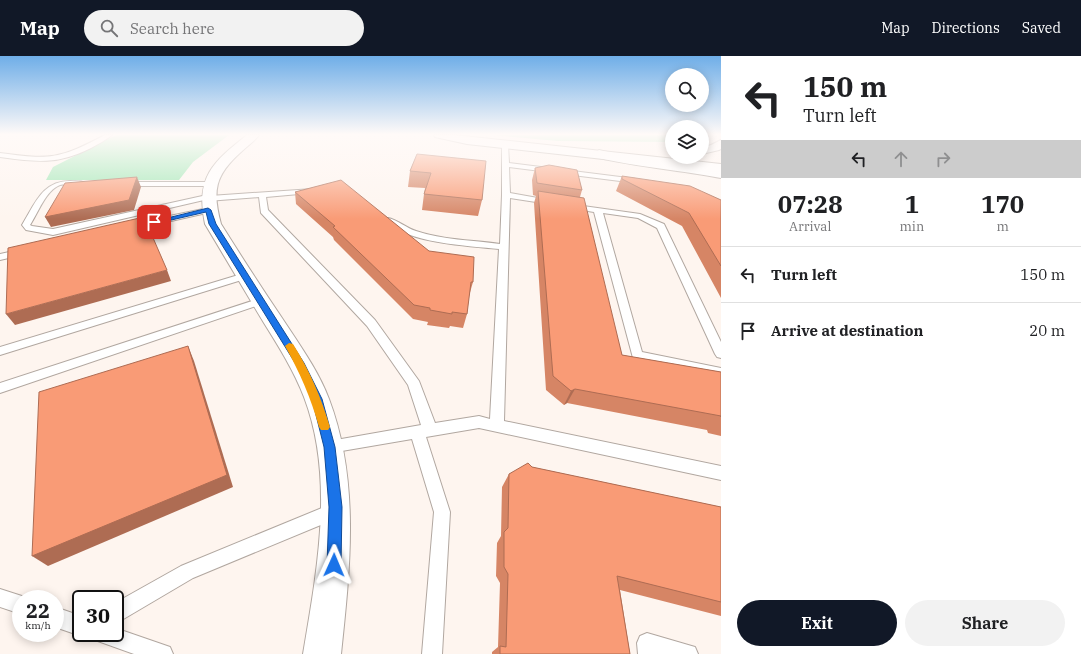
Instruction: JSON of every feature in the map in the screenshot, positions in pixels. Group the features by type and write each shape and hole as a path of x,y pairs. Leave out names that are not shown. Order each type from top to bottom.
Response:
{"main road":[{"path":"222,163 218,168 208,197 212,224 301,365 317,399 330,447 335,511 334,565 322,654"},
{"path":"641,163 695,169 721,174"},
{"path":"677,163 721,168"}],"lane":[{"path":"496,426 506,165 647,183"},
{"path":"91,184 59,183 47,191 26,225 29,228 53,232 208,197 316,190"},
{"path":"115,184 208,197"},
{"path":"262,194 264,211 371,323 414,384 423,431 442,512 432,654"},
{"path":"506,195 640,216 661,226 721,354"},
{"path":"123,229 208,197"},
{"path":"598,210 637,355 721,373"},
{"path":"381,214 399,228 439,239 504,247"},
{"path":"0,257 31,250"},
{"path":"0,351 245,276"},
{"path":"0,388 261,301"},
{"path":"330,447 479,422 721,473"},
{"path":"124,609 187,572 335,511"},
{"path":"0,598 12,602"},
{"path":"124,640 164,654"},
{"path":"648,654 647,644 688,654"}],"green space":[{"path":"61,163 192,163 179,180 46,180 53,167"}],"building":[{"path":"413,163 486,163 482,200 424,194 431,173 410,171"},
{"path":"549,165 577,170 582,190 537,183 535,168"},
{"path":"622,176 690,186 721,200 721,266 689,213 622,179"},
{"path":"137,177 129,200 45,217 65,183"},
{"path":"341,180 429,251 474,257 473,282 471,282 467,314 452,312 452,314 414,305 333,227 335,226 295,192"},
{"path":"538,191 584,198 622,355 721,372 721,416 575,389 571,391 553,376"},
{"path":"144,217 167,270 6,314 8,248"},
{"path":"188,346 227,475 32,556 39,392"},
{"path":"528,463 532,467 721,507 721,602 617,576 630,654 500,654 500,646 506,647 508,574 504,567 504,532 508,528 509,474"}],"slow traffic":[{"path":"289,346 301,365 317,399 324,427"}],"route":[{"path":"154,222 208,210 212,224 301,365 317,399 330,447 336,507 334,565"}]}
